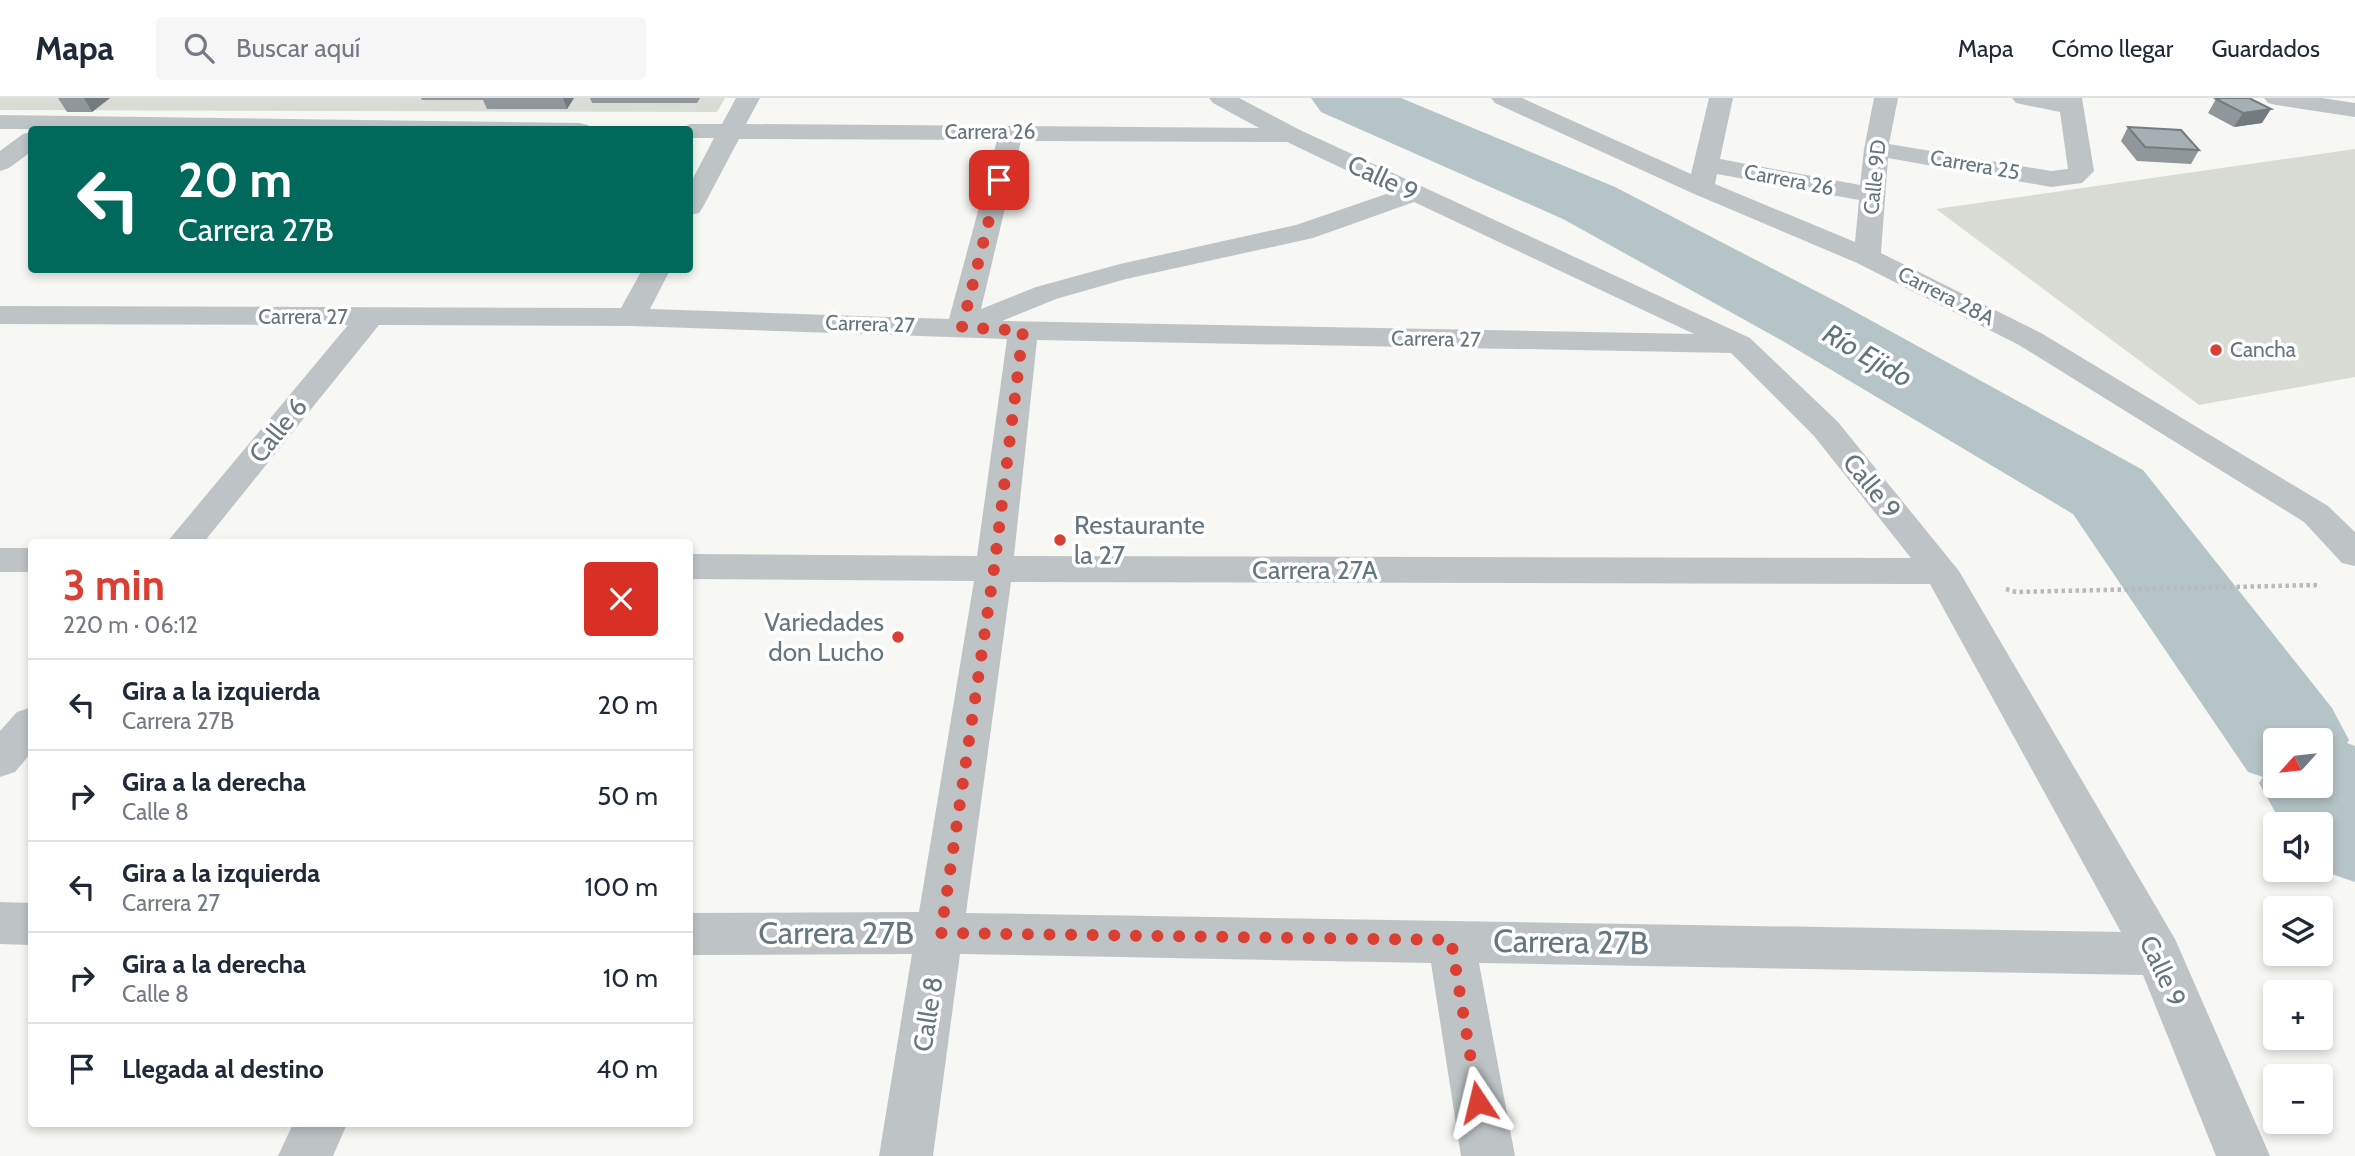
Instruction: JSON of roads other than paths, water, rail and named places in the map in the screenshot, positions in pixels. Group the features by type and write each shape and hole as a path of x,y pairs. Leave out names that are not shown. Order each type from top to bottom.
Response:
{"street":[{"path":"693,202 748,98"},
{"name":"Calle 9","path":"1221,98 1291,135 1739,344 1826,429 1941,571 2158,954 2243,1156"},
{"name":"Carrera 28A","path":"1505,98 1704,176 2030,339 2316,514 2355,554"},
{"path":"1704,176 1721,98"},
{"name":"Calle 9D","path":"1867,257 1876,149 1886,98"},
{"path":"2024,98 2071,102"},
{"path":"2276,98 2351,106"},
{"name":"Carrera 25","path":"1876,149 2051,178 2073,178 2081,171 2071,102"},
{"path":"0,122 48,126"},
{"name":"Carrera 26","path":"693,131 1291,135"},
{"path":"962,327 1011,132"},
{"path":"0,163 28,142"},
{"name":"Carrera 26","path":"1704,176 1872,195"},
{"path":"962,327 1046,293 1120,272 1303,232 1415,193"},
{"path":"631,317 654,273"},
{"name":"Carrera 27","path":"0,316 631,317 1023,331 1739,344"},
{"name":"Calle 6","path":"187,539 370,317"},
{"name":"Calle 8","path":"906,1156 994,569 1023,331"},
{"path":"2316,514 2355,522"},
{"path":"0,560 28,560"},
{"name":"Carrera 27A","path":"693,566 1941,571"},
{"path":"0,760 28,728"},
{"path":"0,923 28,924"},
{"name":"Carrera 27B","path":"693,934 941,933 2158,954"},
{"path":"1451,940 1488,1156"},
{"path":"306,1156 320,1127"}],"waterway":[{"name":"Río Ejido","path":"1344,98 1589,203 1811,322 2108,492 2281,728"},
{"name":"Río Ejido","path":"2331,798 2355,830"}],"place":[{"name":"Cancha","path":"2216,350"},
{"name":"Restaurante la 27","path":"1060,540"},
{"name":"Variedades don Lucho","path":"898,637"}]}
